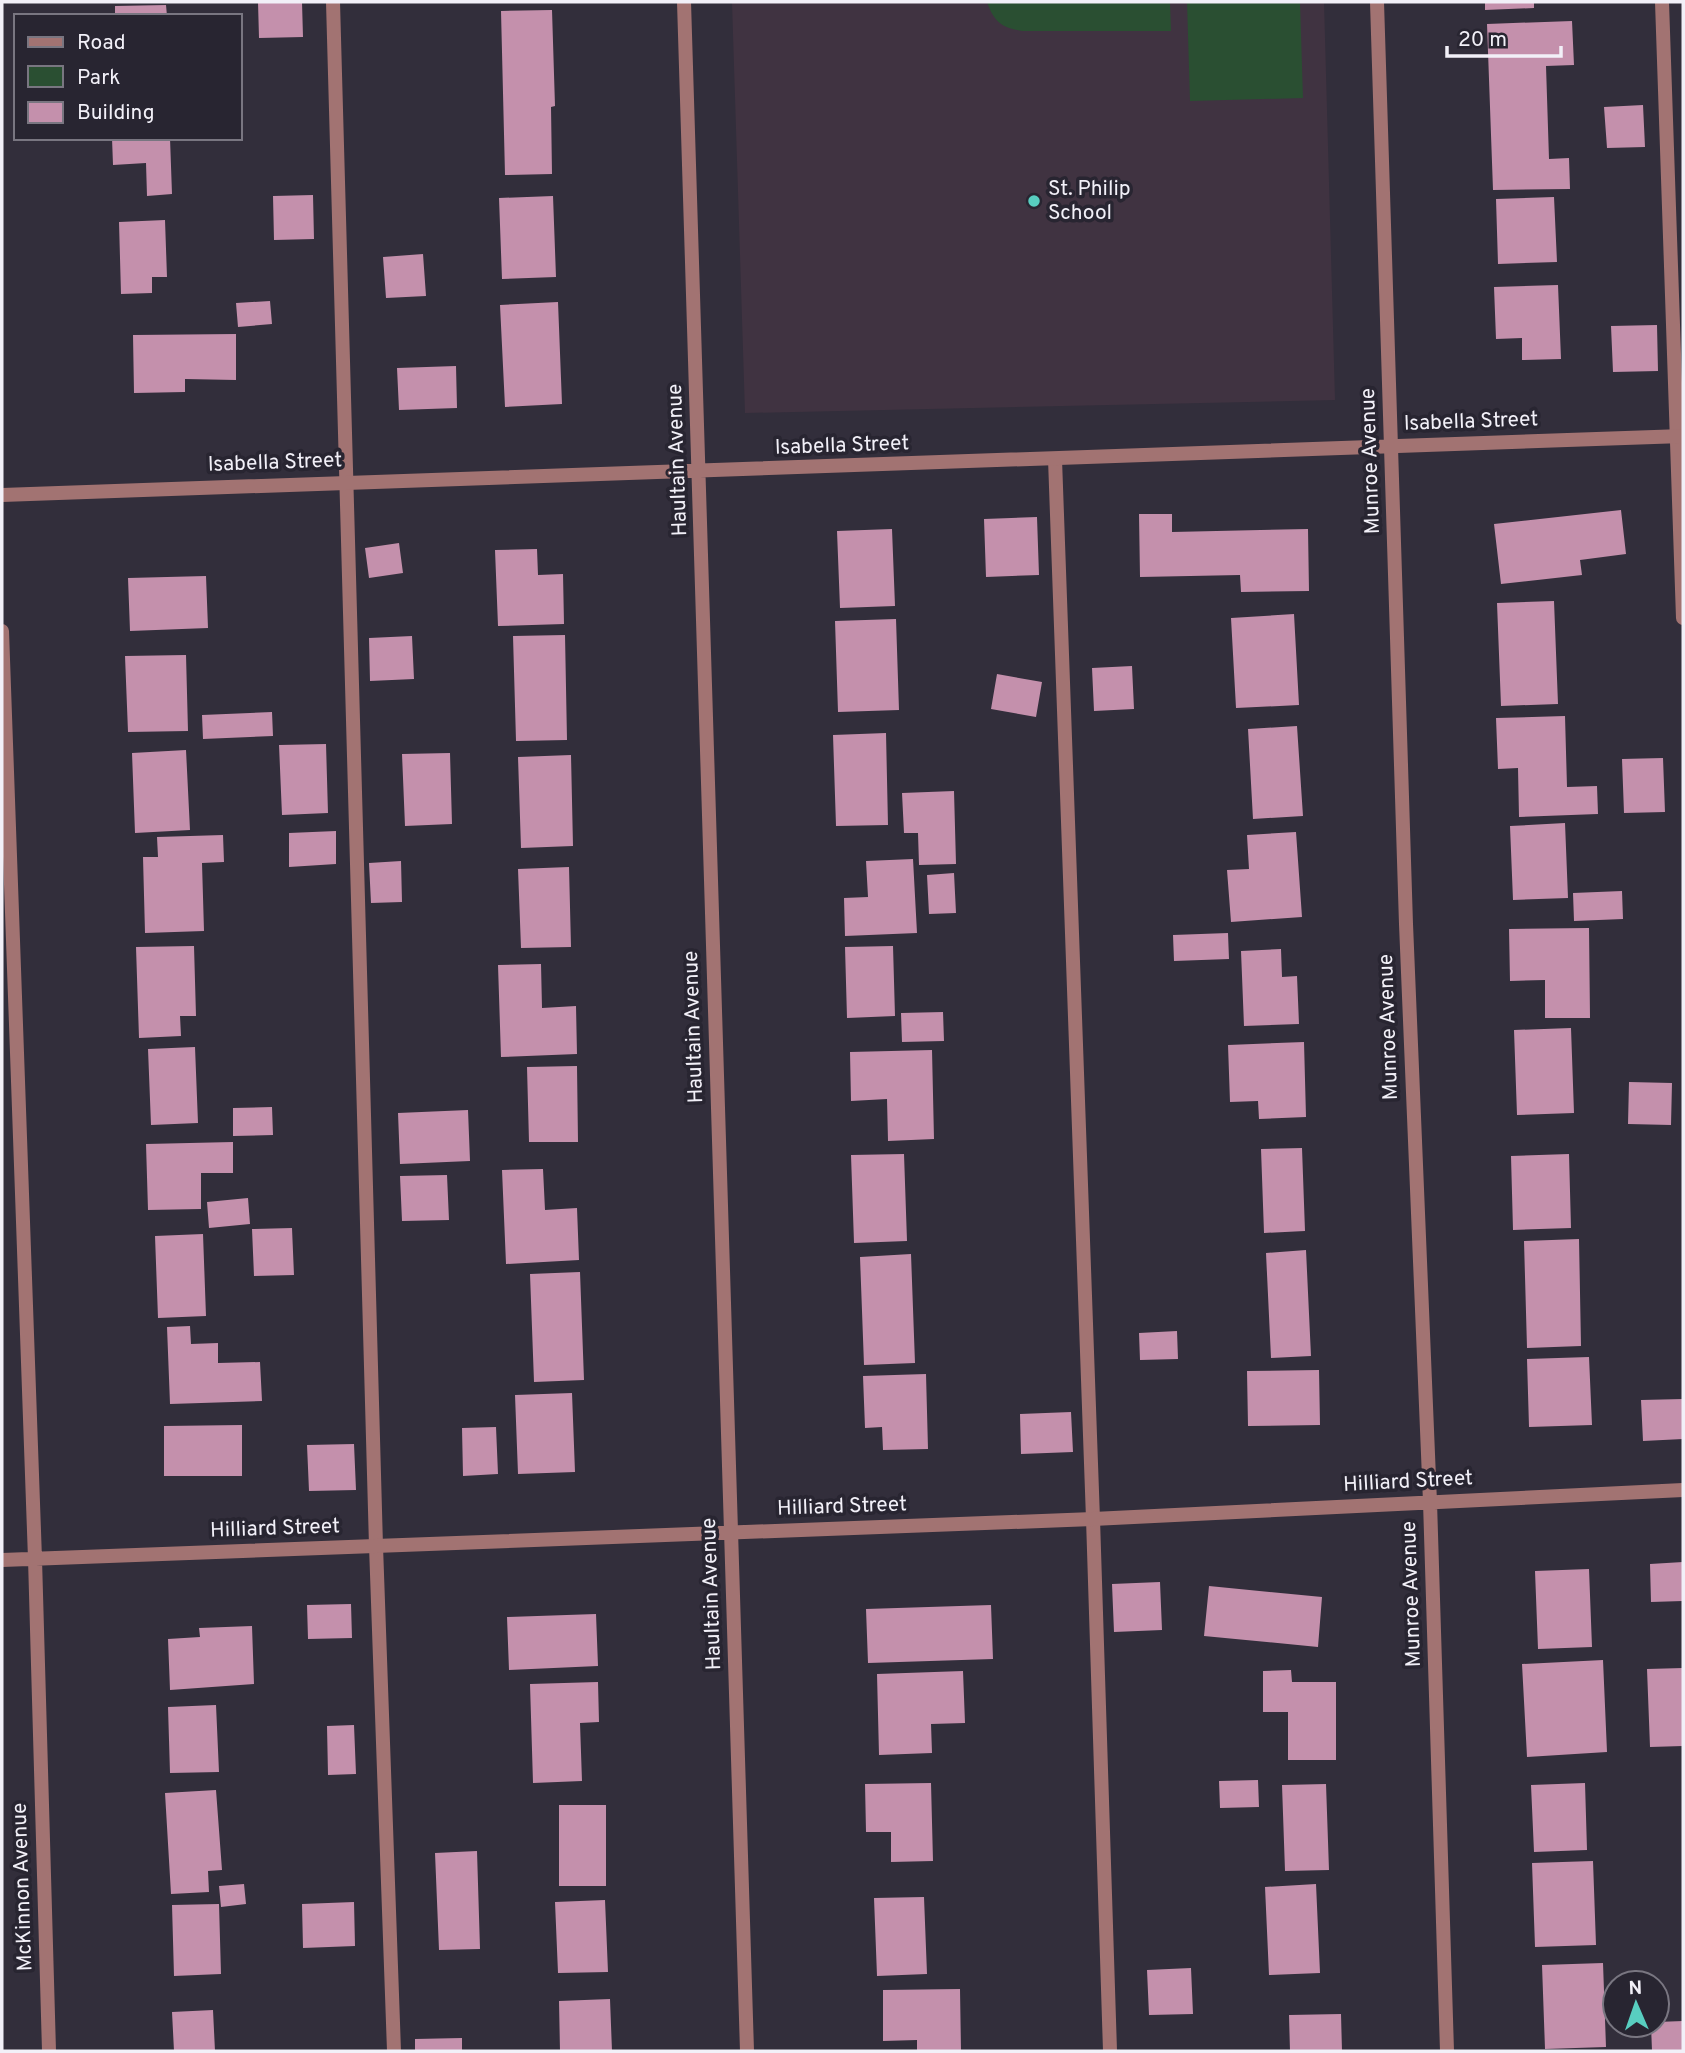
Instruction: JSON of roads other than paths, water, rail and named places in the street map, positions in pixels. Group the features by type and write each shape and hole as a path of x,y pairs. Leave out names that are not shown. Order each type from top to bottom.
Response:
{"street":[{"path":"333,2 376,1546 394,2051"},
{"name":"Haultain Avenue","path":"684,2 747,2051"},
{"name":"Munroe Avenue","path":"1377,2 1406,925 1430,1502 1447,2051"},
{"path":"1662,2 1680,436 1683,618"},
{"name":"Isabella Street","path":"2,495 1680,436"},
{"path":"1055,459 1110,2051"},
{"name":"McKinnon Avenue","path":"2,631 49,2051"},
{"name":"Hilliard Street","path":"2,1560 1093,1519 1683,1490"}],"place":[{"name":"St. Philip School","path":"1034,201"}]}
